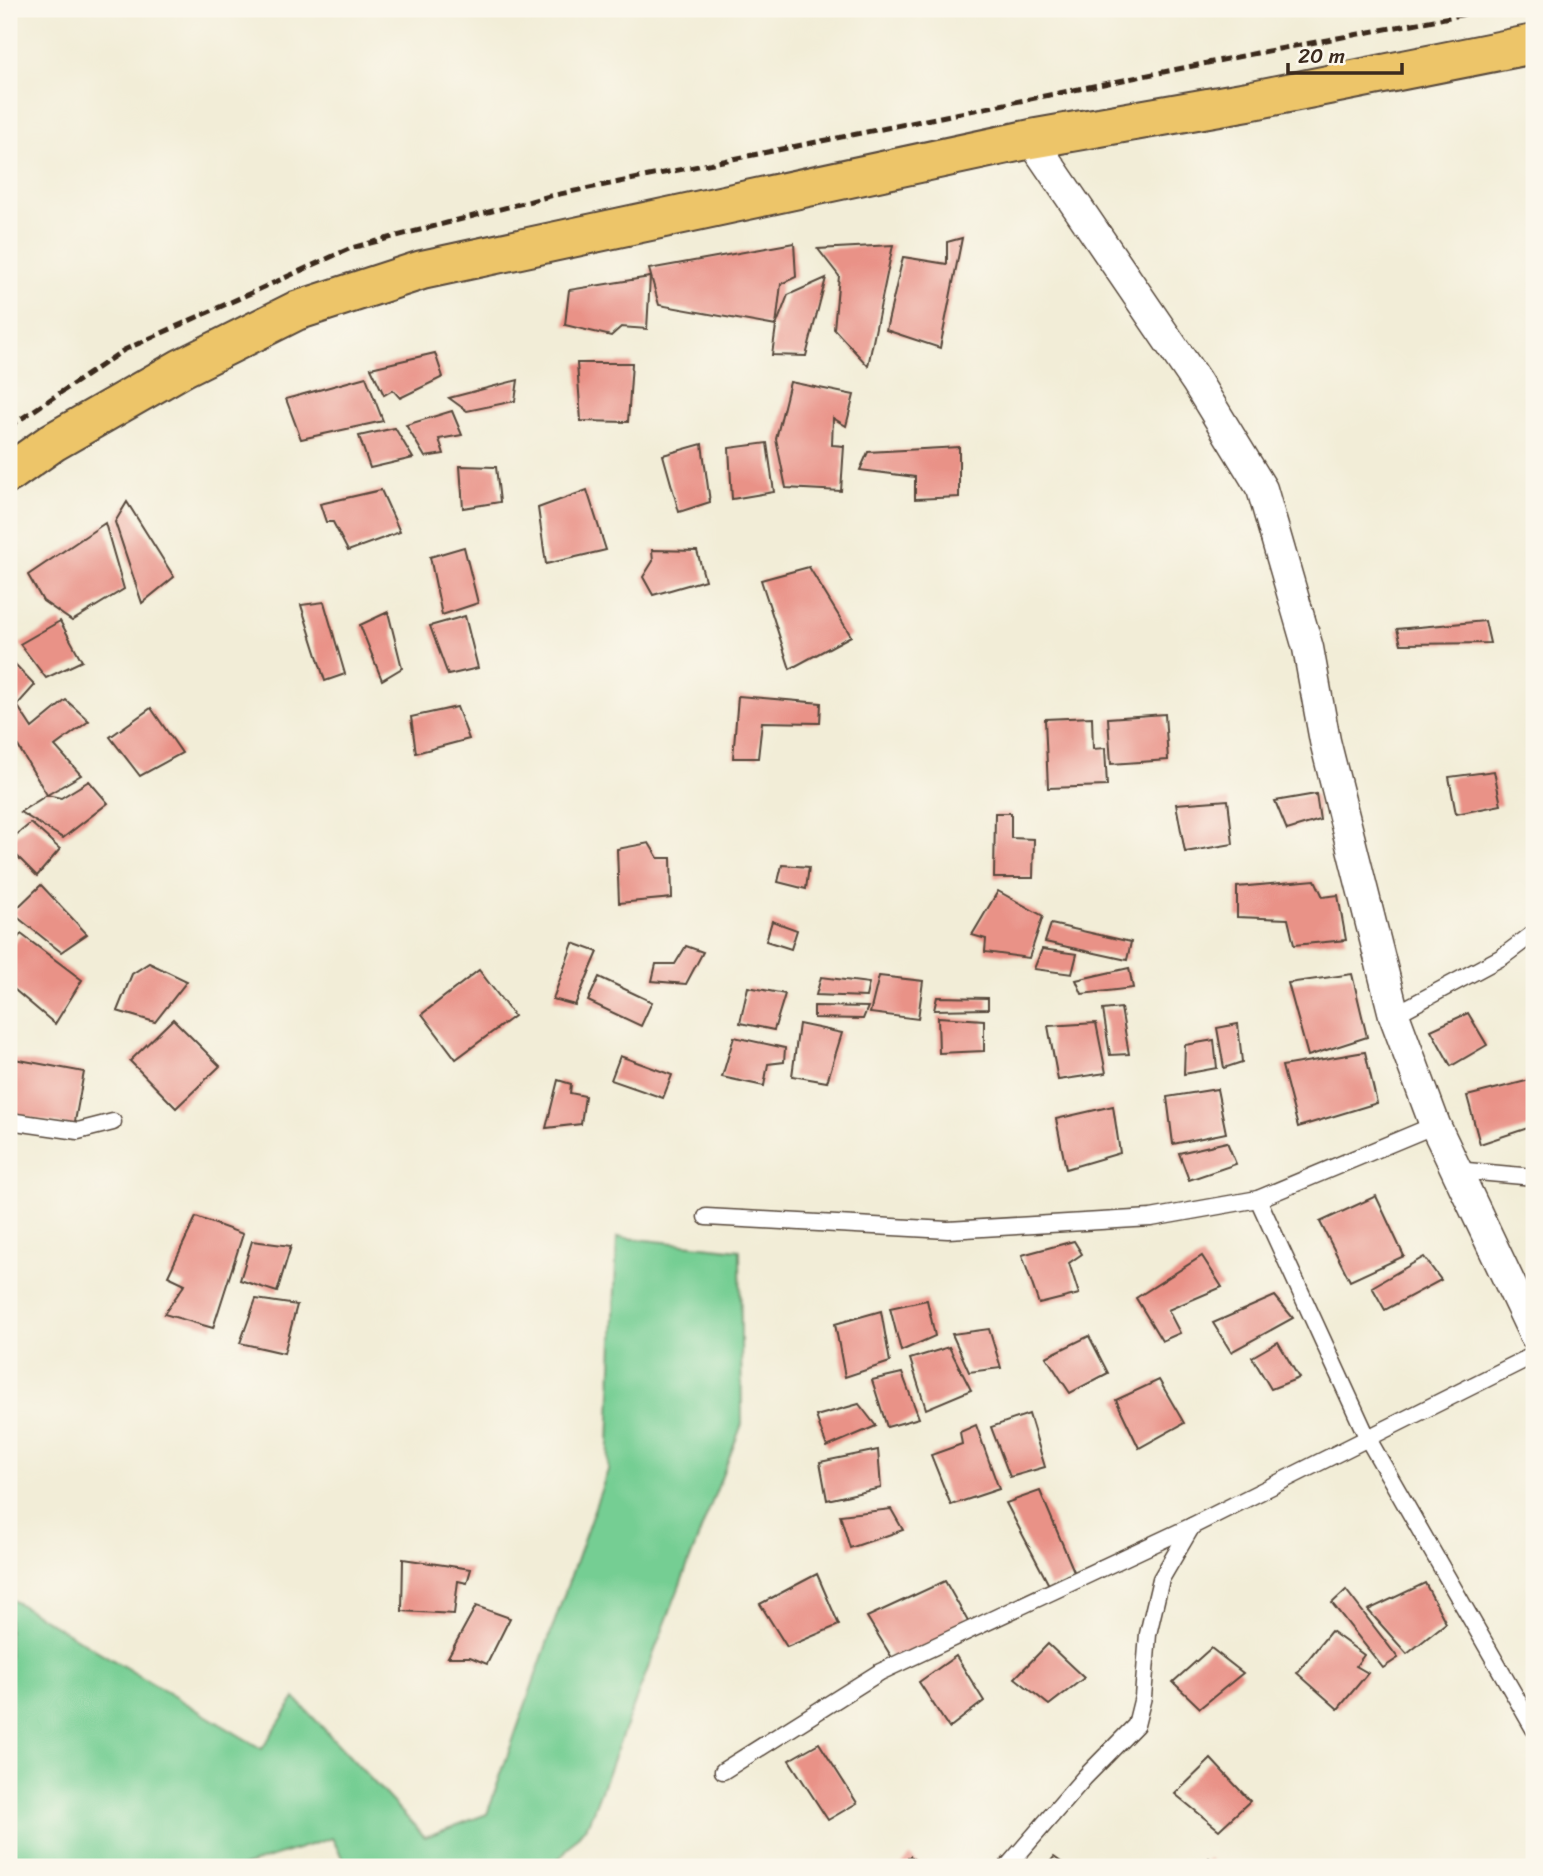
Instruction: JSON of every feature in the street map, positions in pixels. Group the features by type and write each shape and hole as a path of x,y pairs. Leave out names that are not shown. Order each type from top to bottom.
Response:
{"main road":[{"path":"9,473 53,442 182,368 296,311 422,270 1031,139 1248,102 1534,44"}],"street":[{"path":"1031,139 1196,380 1262,489 1308,648 1325,741 1394,1015 1435,1125 1534,1334"}],"lane":[{"path":"1394,1015 1502,957 1534,933"},
{"path":"9,1121 78,1131 113,1122"},
{"path":"706,1217 948,1230 1151,1218 1258,1199 1435,1125"},
{"path":"1456,1171 1534,1177"},
{"path":"1258,1199 1368,1439 1534,1729"},
{"path":"723,1771 880,1672 1192,1526 1534,1355"},
{"path":"1007,1867 1084,1778 1136,1726 1143,1697 1147,1634 1161,1578 1192,1526"}],"green space":[{"path":"617,1237 740,1250 742,1424 588,1824 552,1867 347,1867 332,1838 241,1867 9,1867 9,1598 262,1749 295,1698 425,1837 487,1814 608,1470"}],"building":[{"path":"962,238 940,348 886,330 903,257 947,264 947,242"},
{"path":"794,243 796,277 781,284 776,326 659,305 649,269"},
{"path":"893,245 868,366 834,329 839,276 818,249"},
{"path":"650,277 647,329 621,327 611,336 565,325 569,290"},
{"path":"826,278 806,356 772,355 776,326 788,295"},
{"path":"435,353 443,377 400,398 393,390 384,395 371,368"},
{"path":"577,363 632,363 628,422 581,421"},
{"path":"366,377 383,421 301,439 286,399"},
{"path":"518,380 515,401 467,411 449,398"},
{"path":"790,382 854,395 846,426 833,418 832,445 844,446 841,491 786,488 776,439"},
{"path":"452,411 462,435 439,439 444,454 425,457 406,425"},
{"path":"395,428 413,458 370,468 359,436"},
{"path":"767,443 774,492 732,499 729,448"},
{"path":"702,444 710,502 679,512 663,455"},
{"path":"959,447 959,497 915,499 915,477 860,470 868,452"},
{"path":"460,466 496,467 500,502 463,508"},
{"path":"381,490 400,532 348,551 333,522 326,522 320,504"},
{"path":"587,490 606,550 546,564 538,508"},
{"path":"127,502 174,577 142,603 115,522"},
{"path":"105,523 124,589 72,621 43,601 28,575"},
{"path":"464,547 478,603 442,615 430,557"},
{"path":"652,550 697,551 705,580 653,595 643,577 653,561"},
{"path":"809,567 851,636 790,669 761,580"},
{"path":"324,602 345,674 325,681 301,605"},
{"path":"388,612 402,668 382,680 360,625"},
{"path":"465,616 478,668 448,675 430,626"},
{"path":"60,621 82,661 46,678 20,644"},
{"path":"1485,621 1490,643 1401,644 1397,629"},
{"path":"11,660 35,685 17,705 32,728 66,700 89,721 55,746 81,775 47,795 9,731"},
{"path":"738,696 821,703 820,723 762,722 758,758 733,758"},
{"path":"457,707 469,739 416,753 411,717"},
{"path":"151,708 182,753 140,776 110,737"},
{"path":"1165,714 1168,760 1111,764 1108,718"},
{"path":"1092,717 1093,749 1105,748 1107,786 1048,788 1045,719"},
{"path":"1494,771 1501,805 1456,814 1449,777"},
{"path":"89,781 108,803 63,838 20,812 47,795 61,798"},
{"path":"1316,794 1320,820 1287,830 1275,801"},
{"path":"1228,800 1233,844 1185,852 1176,804"},
{"path":"995,813 1011,813 1011,838 1034,839 1033,878 994,878"},
{"path":"31,823 60,849 37,876 9,848 9,841"},
{"path":"649,843 658,858 671,858 672,898 619,903 617,849"},
{"path":"782,865 809,867 806,889 778,882"},
{"path":"1315,880 1323,897 1338,895 1346,940 1294,945 1288,919 1237,917 1237,887"},
{"path":"41,885 87,934 61,952 12,913"},
{"path":"998,891 1043,916 1029,958 985,952 986,939 972,935"},
{"path":"772,921 797,930 791,949 766,941"},
{"path":"1051,924 1131,942 1127,960 1045,942"},
{"path":"21,934 82,980 55,1024 9,985 9,948"},
{"path":"573,943 598,952 575,1005 553,999"},
{"path":"686,946 703,952 686,984 652,981 656,964 675,964"},
{"path":"1042,949 1077,954 1072,974 1034,969"},
{"path":"149,963 187,981 155,1022 117,1011 132,974"},
{"path":"1129,968 1133,988 1082,994 1076,980"},
{"path":"479,970 514,1016 456,1059 422,1014"},
{"path":"1352,974 1367,1037 1308,1056 1288,983"},
{"path":"879,976 923,981 918,1019 870,1013"},
{"path":"599,977 652,1002 641,1026 588,1001"},
{"path":"821,977 869,983 866,997 816,995"},
{"path":"748,987 785,994 774,1030 740,1023"},
{"path":"937,997 988,998 988,1009 934,1010"},
{"path":"814,1006 868,1007 863,1019 814,1018"},
{"path":"1121,1008 1129,1054 1110,1055 1103,1010"},
{"path":"1468,1013 1487,1045 1451,1066 1431,1030"},
{"path":"938,1017 984,1020 984,1051 939,1053"},
{"path":"173,1019 220,1066 176,1108 130,1061"},
{"path":"1096,1023 1106,1073 1058,1080 1048,1026"},
{"path":"799,1024 842,1033 827,1082 792,1076"},
{"path":"1238,1024 1242,1062 1224,1068 1217,1028"},
{"path":"734,1037 785,1048 784,1062 768,1064 764,1086 722,1077"},
{"path":"1214,1040 1217,1068 1184,1074 1185,1045"},
{"path":"1365,1052 1377,1103 1298,1127 1282,1066"},
{"path":"620,1056 672,1075 663,1098 611,1080"},
{"path":"9,1058 84,1072 74,1127 9,1113"},
{"path":"1534,1079 1534,1126 1480,1144 1467,1096"},
{"path":"558,1080 571,1084 570,1093 585,1096 581,1124 546,1128"},
{"path":"1217,1089 1226,1133 1173,1144 1167,1097"},
{"path":"1113,1106 1120,1153 1066,1169 1056,1119"},
{"path":"1227,1142 1236,1164 1189,1180 1179,1153"},
{"path":"1376,1196 1404,1256 1350,1281 1320,1222"},
{"path":"196,1217 243,1234 213,1328 164,1314 185,1284 168,1276"},
{"path":"252,1241 291,1246 277,1292 240,1280"},
{"path":"1074,1241 1082,1254 1069,1263 1079,1294 1039,1304 1022,1255"},
{"path":"1202,1256 1222,1287 1168,1310 1180,1333 1162,1341 1136,1298"},
{"path":"1424,1257 1441,1280 1385,1310 1372,1287"},
{"path":"1275,1296 1293,1318 1231,1352 1213,1323"},
{"path":"256,1299 297,1305 284,1353 240,1343"},
{"path":"927,1300 935,1336 901,1351 890,1308"},
{"path":"881,1311 890,1362 845,1377 835,1324"},
{"path":"989,1329 1001,1368 969,1372 952,1334"},
{"path":"1089,1336 1108,1373 1070,1393 1046,1357"},
{"path":"1278,1342 1299,1378 1271,1389 1252,1357"},
{"path":"949,1347 971,1390 926,1409 910,1359"},
{"path":"902,1373 919,1418 887,1427 872,1380"},
{"path":"1159,1380 1184,1423 1139,1448 1116,1400"},
{"path":"859,1404 876,1426 827,1447 816,1416"},
{"path":"1029,1414 1045,1467 1010,1477 991,1427"},
{"path":"976,1425 999,1489 951,1505 931,1455 962,1444 960,1432"},
{"path":"9,1439 13,1462 9,1463"},
{"path":"878,1450 881,1488 827,1500 820,1462"},
{"path":"1040,1491 1076,1576 1050,1587 1006,1503"},
{"path":"891,1509 903,1530 850,1548 840,1515"},
{"path":"403,1559 471,1569 467,1583 458,1581 454,1614 402,1611"},
{"path":"817,1574 839,1625 787,1647 760,1604"},
{"path":"945,1581 970,1625 894,1661 867,1617"},
{"path":"1425,1583 1446,1623 1407,1654 1368,1610"},
{"path":"1346,1590 1398,1658 1383,1668 1332,1603"},
{"path":"476,1606 510,1618 487,1664 470,1657 448,1657"},
{"path":"1331,1631 1364,1655 1356,1666 1368,1673 1338,1709 1297,1673"},
{"path":"1048,1644 1084,1678 1049,1705 1015,1678"},
{"path":"1211,1648 1243,1673 1200,1708 1173,1682"},
{"path":"956,1656 984,1701 949,1728 919,1682"},
{"path":"819,1743 857,1803 828,1820 789,1760"},
{"path":"1211,1759 1250,1801 1219,1830 1175,1794"},
{"path":"910,1856 923,1867 899,1867"},
{"path":"1054,1857 1068,1867 1046,1867"},
{"path":"1209,1858 1218,1867 1201,1867"}],"railway":[{"path":"9,427 124,350 351,248 550,196 1257,53 1493,9"}]}
